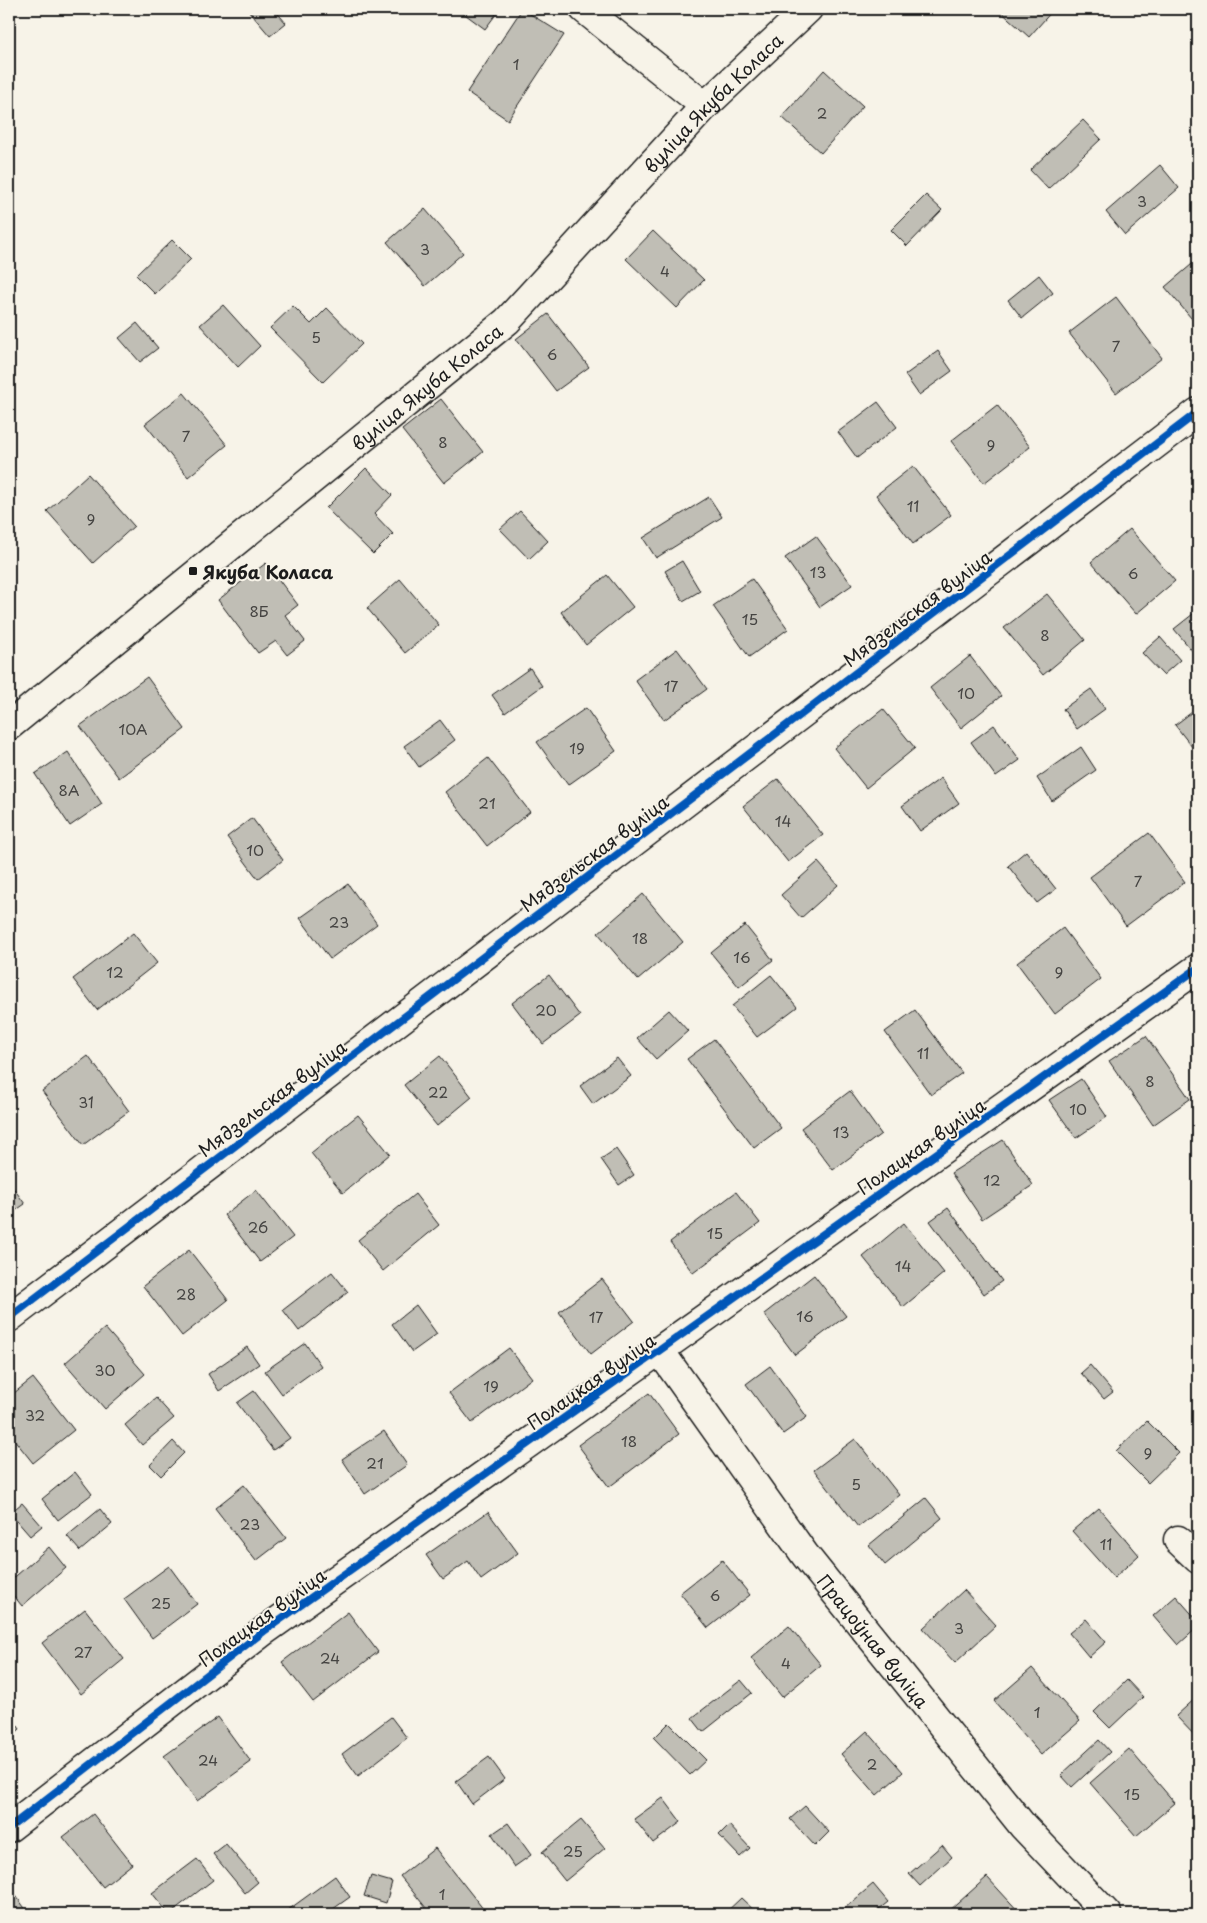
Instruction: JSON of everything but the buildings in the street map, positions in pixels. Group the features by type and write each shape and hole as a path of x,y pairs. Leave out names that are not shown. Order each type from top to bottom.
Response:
{"street":[{"path":"584,9 705,106"},
{"name":"вуліца Якуба Коласа","path":"9,726 507,321 705,106 808,9"},
{"name":"Мядзельская вуліца","path":"9,1318 1198,412"},
{"name":"Полацкая вуліца","path":"9,1828 264,1631 1198,968"},
{"name":"Працоўная вуліца","path":"660,1351 805,1555 1023,1826 1107,1914"},
{"path":"1178,1540 1198,1559"}],"cycle path":[{"path":"9,1318 1198,412"},
{"path":"9,1828 264,1631 1198,968"}],"place":[{"name":"Якуба Коласа","path":"193,571"}]}
